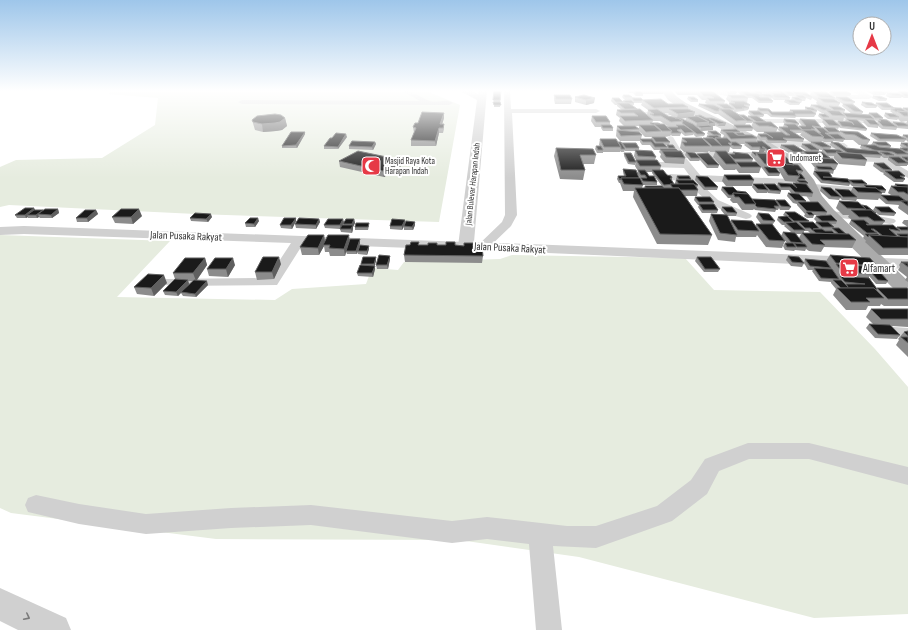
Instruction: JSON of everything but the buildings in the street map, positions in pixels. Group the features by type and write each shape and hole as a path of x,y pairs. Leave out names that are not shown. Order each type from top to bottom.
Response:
{"main road":[{"path":"712,119 782,155 797,167 810,185 815,197 828,214 876,263 908,292"}],"street":[{"name":"Jalan Bulevar Harapan Indah","path":"467,236 479,119"},
{"path":"482,247 507,224 511,215 507,119"},
{"path":"730,128 771,126 766,121 872,121 908,124"},
{"path":"670,138 679,155 687,165 693,178 708,199 718,205 746,216"},
{"path":"764,145 802,144 844,146"},
{"path":"679,155 782,155 908,160"},
{"path":"881,159 908,175"},
{"path":"650,165 687,165"},
{"path":"670,177 810,185 853,190"},
{"path":"828,214 866,217 890,221"},
{"name":"Jalan Pusaka Rakyat","path":"0,231 299,240 467,236 482,247 908,264"},
{"path":"171,282 272,282 299,240"},
{"path":"36,505 80,514 146,524 231,518 311,516 452,532 487,528 567,537 596,537 664,514 699,487 712,465 748,452 810,452 908,476"},
{"path":"540,534 549,630"},
{"path":"0,604 54,630"}],"shaded area":[{"path":"156,119 457,119 439,222 196,214 9,205 0,207 0,167 16,160 102,158 155,125"},
{"path":"0,235 170,241 117,297 275,300 292,289 366,284 372,268 398,270 404,262 500,259 512,255 685,258 714,290 820,292 875,349 908,387 908,614 814,618 579,557 459,540 216,539 11,513 0,508"}],"place":[{"name":"Indomaret","path":"776,158"},
{"name":"Masjid Raya Kota Harapan Indah","path":"371,166"},
{"name":"Alfamart","path":"849,268"}]}
